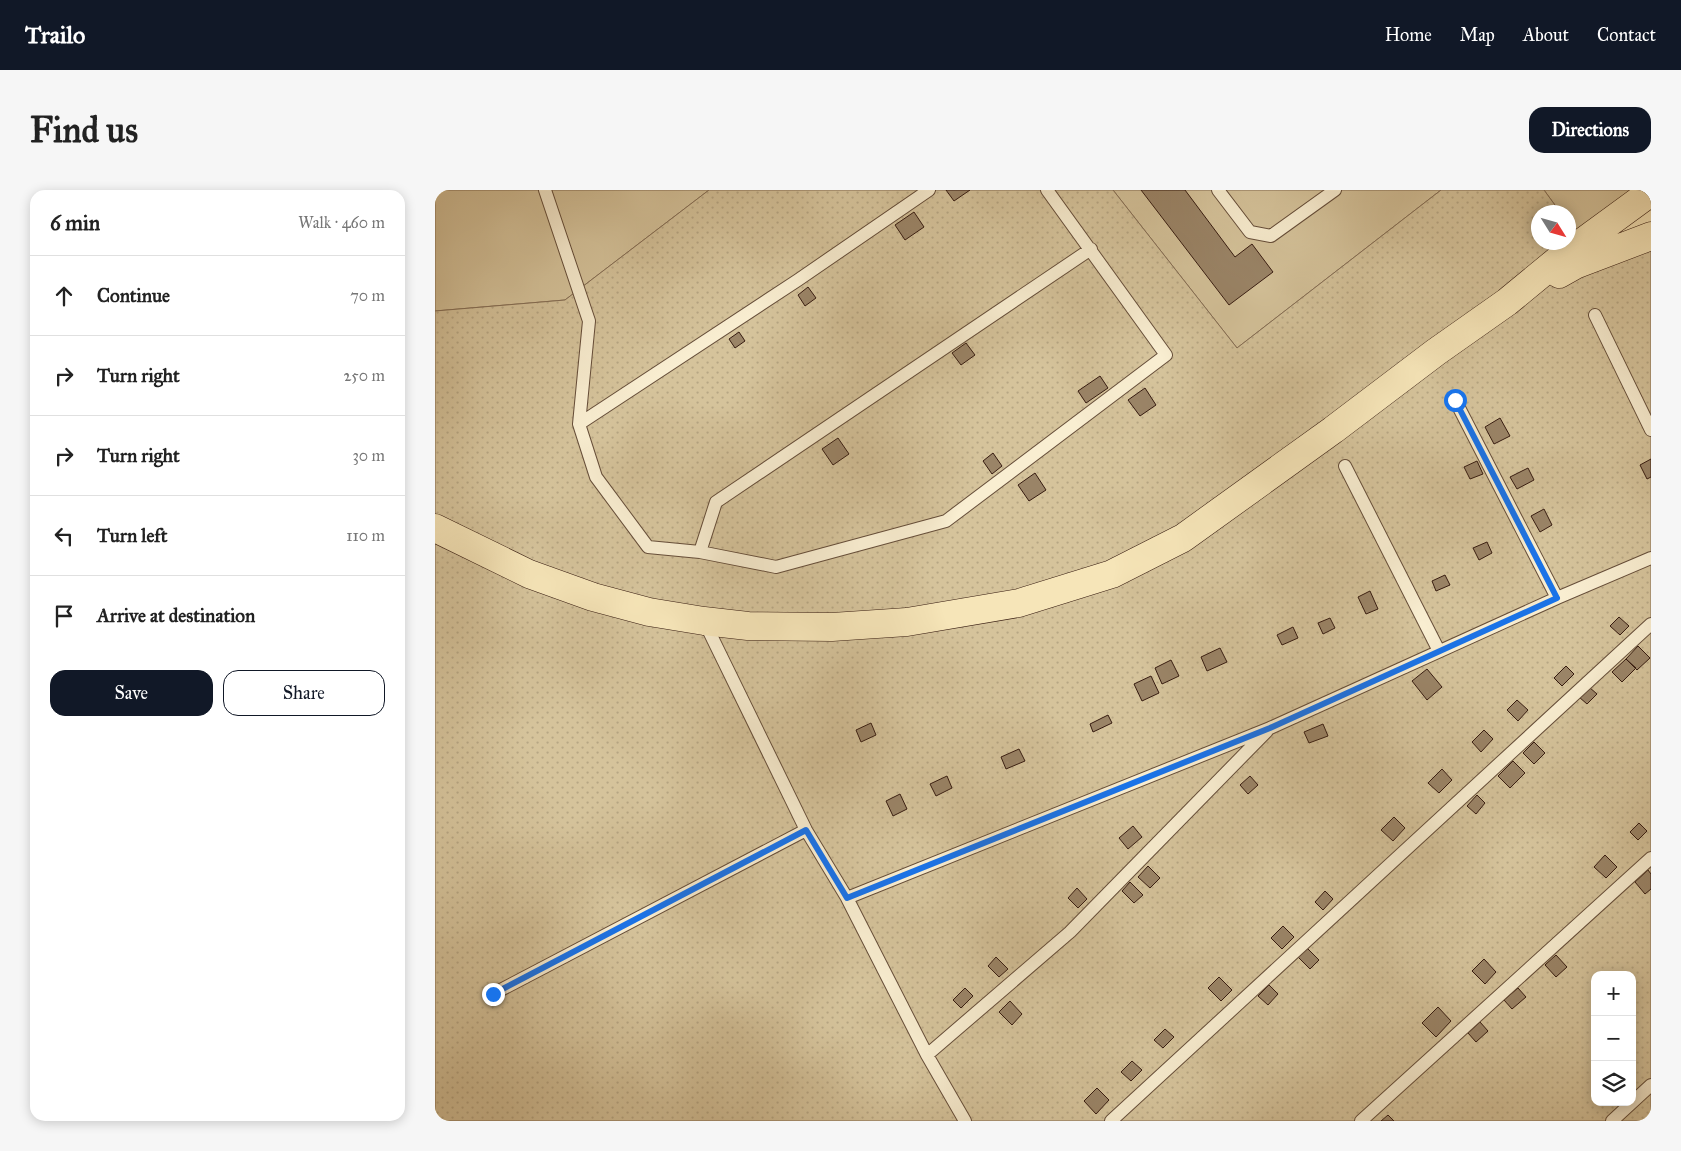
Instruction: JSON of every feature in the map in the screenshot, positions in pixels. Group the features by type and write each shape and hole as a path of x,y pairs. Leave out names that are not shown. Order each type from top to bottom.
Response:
{"main road":[{"path":"435,528 529,574 593,597 649,612 704,621 748,626 822,627 907,622 1019,603 1111,574 1183,538 1507,302 1558,260 1651,192"},
{"path":"1507,302 1575,265 1651,236"}],"lane":[{"path":"545,190 589,321 579,424 595,477 648,547 701,552 776,567 946,521 1166,354 1047,190"},
{"path":"579,424 929,190"},
{"path":"1218,190 1249,232 1271,236 1335,190"},
{"path":"701,552 716,502 1091,249"},
{"path":"1595,315 1651,430"},
{"path":"1455,400 1557,598"},
{"path":"1345,466 1439,652"},
{"path":"847,898 1270,728 1557,598 1651,558"},
{"path":"704,621 806,830 847,898 927,1055 965,1121"},
{"path":"1111,1121 1651,624"},
{"path":"927,1055 1070,932 1270,728"},
{"path":"493,994 806,830"},
{"path":"1361,1121 1651,858"},
{"path":"1612,1121 1651,1085"}],"shaded area":[{"path":"435,190 709,190 565,300 435,311"},
{"path":"709,190 1113,190 1237,348 1441,190 1544,190 1555,205 1531,205 1531,250 1576,250 1576,237 1580,243 1651,236 1651,1121 435,1121 435,311 565,300"},
{"path":"1113,190 1441,190 1237,348"},
{"path":"1544,190 1651,190 1580,243 1576,237 1576,205 1555,205"}],"building":[{"path":"946,190 970,190 954,201"},
{"path":"1141,190 1185,190 1235,257 1252,244 1273,272 1229,305"},
{"path":"914,212 924,227 905,240 895,225"},
{"path":"808,287 816,298 805,306 798,295"},
{"path":"739,332 745,341 735,348 729,339"},
{"path":"966,343 975,355 961,365 952,353"},
{"path":"1100,376 1108,388 1086,403 1078,391"},
{"path":"1145,388 1156,405 1140,416 1128,400"},
{"path":"1500,418 1510,436 1494,444 1485,427"},
{"path":"838,438 849,454 833,465 822,449"},
{"path":"993,453 1002,466 992,474 983,461"},
{"path":"1651,459 1651,477 1647,479 1640,465"},
{"path":"1477,461 1483,474 1470,479 1464,467"},
{"path":"1528,468 1534,480 1517,489 1510,477"},
{"path":"1035,473 1046,490 1029,501 1018,485"},
{"path":"1544,509 1552,525 1540,532 1531,516"},
{"path":"1487,542 1492,553 1479,560 1473,548"},
{"path":"1445,575 1450,585 1436,591 1432,581"},
{"path":"1370,591 1378,609 1366,614 1358,597"},
{"path":"1619,617 1629,626 1620,635 1610,626"},
{"path":"1330,618 1335,628 1323,634 1318,623"},
{"path":"1293,627 1298,638 1282,645 1277,635"},
{"path":"1638,646 1650,658 1637,670 1626,659"},
{"path":"1220,648 1227,662 1207,671 1201,657"},
{"path":"1626,659 1636,668 1622,682 1612,672"},
{"path":"1171,660 1179,676 1162,684 1155,668"},
{"path":"1566,666 1574,674 1562,686 1554,678"},
{"path":"1427,669 1442,687 1427,700 1412,681"},
{"path":"1151,676 1159,693 1142,701 1134,684"},
{"path":"1589,687 1597,694 1587,704 1579,697"},
{"path":"1517,700 1528,710 1518,721 1507,710"},
{"path":"1108,715 1112,723 1093,732 1090,724"},
{"path":"871,723 876,735 861,742 856,730"},
{"path":"1323,724 1328,736 1309,743 1304,732"},
{"path":"1484,730 1493,739 1481,752 1472,742"},
{"path":"1534,742 1545,753 1534,764 1523,753"},
{"path":"1019,749 1025,761 1006,769 1001,757"},
{"path":"1513,761 1525,773 1510,788 1498,776"},
{"path":"1442,769 1452,780 1439,793 1428,783"},
{"path":"947,776 952,788 936,796 930,784"},
{"path":"1250,776 1258,785 1248,794 1240,785"},
{"path":"900,794 907,809 893,816 886,801"},
{"path":"1477,795 1485,803 1476,814 1467,806"},
{"path":"1394,817 1405,828 1393,841 1381,830"},
{"path":"1639,823 1647,831 1638,840 1630,832"},
{"path":"1133,826 1142,837 1128,849 1119,838"},
{"path":"1605,855 1617,867 1606,878 1594,867"},
{"path":"1148,866 1160,878 1150,888 1138,877"},
{"path":"1648,870 1651,874 1651,889 1645,894 1635,882"},
{"path":"1130,882 1143,895 1134,903 1122,891"},
{"path":"1077,888 1087,899 1078,908 1068,898"},
{"path":"1325,891 1333,899 1323,910 1315,902"},
{"path":"1283,926 1294,937 1282,949 1271,938"},
{"path":"1307,948 1319,960 1310,969 1298,957"},
{"path":"1556,955 1567,967 1556,977 1545,965"},
{"path":"996,957 1008,969 999,977 988,966"},
{"path":"1484,959 1496,972 1485,984 1472,971"},
{"path":"1219,977 1232,990 1221,1001 1208,988"},
{"path":"1269,985 1278,994 1268,1005 1258,996"},
{"path":"965,988 973,996 961,1008 953,1000"},
{"path":"1518,988 1526,997 1512,1009 1504,1000"},
{"path":"1010,1001 1022,1014 1012,1025 999,1012"},
{"path":"1438,1007 1451,1021 1436,1037 1422,1023"},
{"path":"1480,1022 1488,1031 1476,1042 1468,1033"},
{"path":"1165,1029 1174,1037 1163,1048 1154,1040"},
{"path":"1132,1061 1142,1070 1131,1081 1121,1072"},
{"path":"1097,1088 1109,1100 1096,1114 1084,1101"},
{"path":"1388,1115 1394,1121 1381,1121"}],"route":[{"path":"493,994 806,830 847,898 1270,728 1557,598 1455,400"}]}
